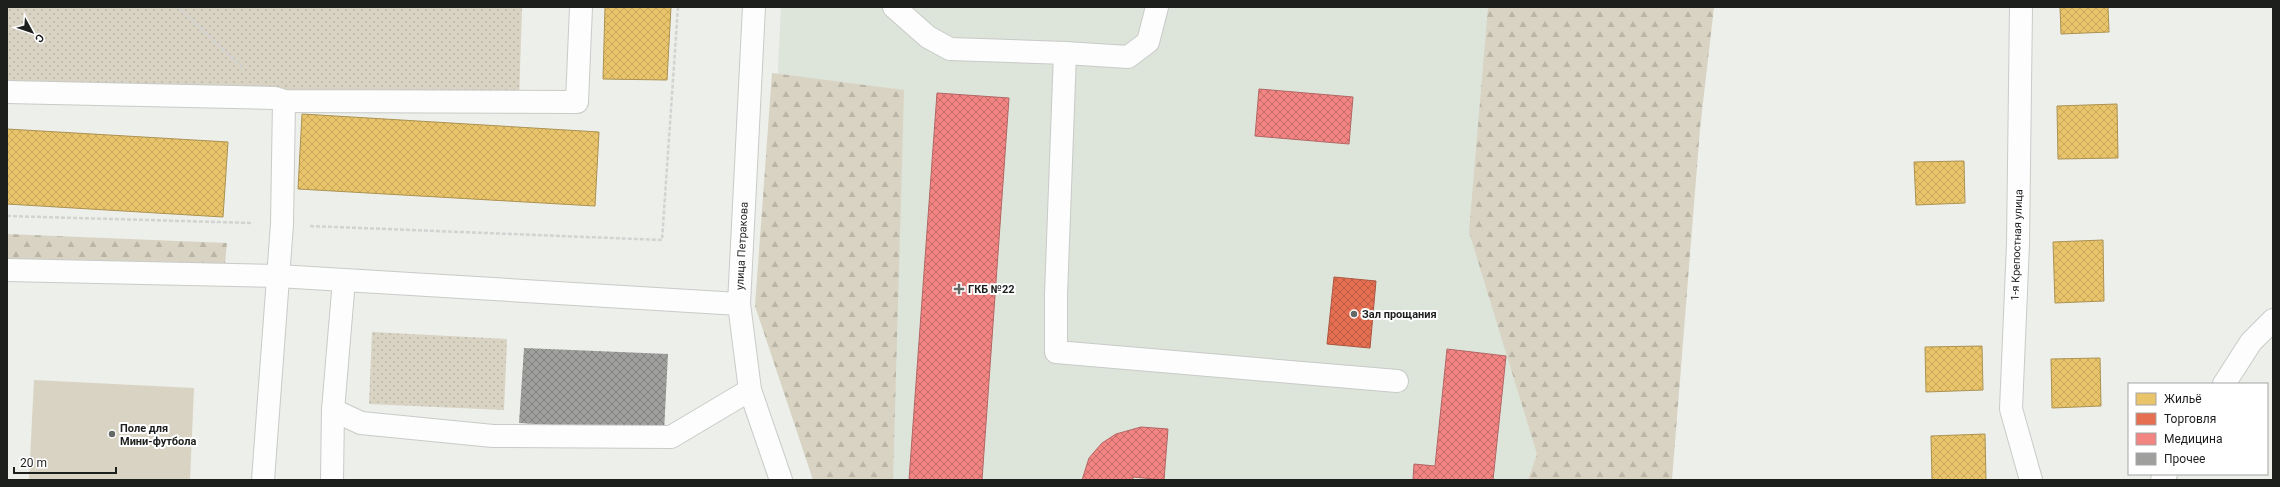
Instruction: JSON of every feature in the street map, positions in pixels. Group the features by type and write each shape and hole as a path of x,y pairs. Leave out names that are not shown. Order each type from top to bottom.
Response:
{"street":[{"path":"7,92 279,100 577,102 581,7"},
{"name":"улица Петракова","path":"754,7 739,304 750,390 781,480"},
{"path":"894,7 928,37 950,49 1128,57 1148,42 1157,7"},
{"name":"1-я Крепостная улица","path":"2021,7 2018,244 2011,409 2031,480"},
{"path":"1065,53 1056,295 1056,352 1397,381"},
{"path":"263,480 282,224 279,100"},
{"path":"7,270 278,276 739,304"},
{"path":"332,480 334,410 344,280"},
{"path":"2225,383 2250,342 2273,320"},
{"path":"334,410 361,423 494,436 671,437 750,390"}],"path":[{"path":"178,7 279,100"},
{"path":"7,216 282,224 662,240 678,7"}],"shaded area":[{"path":"781,7 1621,7 1618,480 835,480 767,297"}],"green space":[{"path":"7,7 522,7 519,101 7,86"},
{"path":"1488,7 1714,7 1700,129 1672,480 1528,480 1537,454 1469,232"},
{"path":"772,73 904,90 893,480 813,480 755,306"},
{"path":"7,234 227,243 224,274 7,265"},
{"path":"372,332 507,339 504,410 369,404"},
{"name":"Поле для Мини-футбола","path":"34,380 194,388 190,480 29,480"}],"building: Жильё":[{"path":"605,7 671,7 667,80 603,79"},
{"path":"2060,7 2108,7 2109,32 2061,34"},
{"path":"2117,104 2118,158 2058,159 2057,106"},
{"path":"302,114 599,132 595,206 298,189"},
{"path":"7,129 228,142 223,217 7,204"},
{"path":"1964,161 1965,203 1916,205 1914,162"},
{"path":"2103,240 2104,301 2055,303 2053,242"},
{"path":"1982,346 1983,390 1926,392 1925,347"},
{"path":"2100,358 2101,406 2052,408 2051,359"},
{"path":"1985,434 1986,480 1932,480 1931,436"}],"building: Торговля":[{"path":"1334,277 1376,281 1370,348 1327,344"}],"building: Медицина":[{"path":"1259,89 1353,97 1349,144 1255,136"},
{"name":"ГКБ №22","path":"937,93 1009,98 982,480 909,480"},
{"path":"1447,349 1506,356 1493,480 1413,480 1414,464 1435,466"},
{"path":"1141,427 1168,429 1164,480 1133,477 1133,480 1082,480 1089,458 1102,443 1116,434"}],"building: Прочее":[{"path":"524,348 668,354 664,432 519,423"}],"place":[{"name":"ГКБ №22","path":"959,289"},
{"name":"Зал прощания","path":"1354,314"},
{"name":"Поле для Мини-футбола","path":"112,434"}]}
